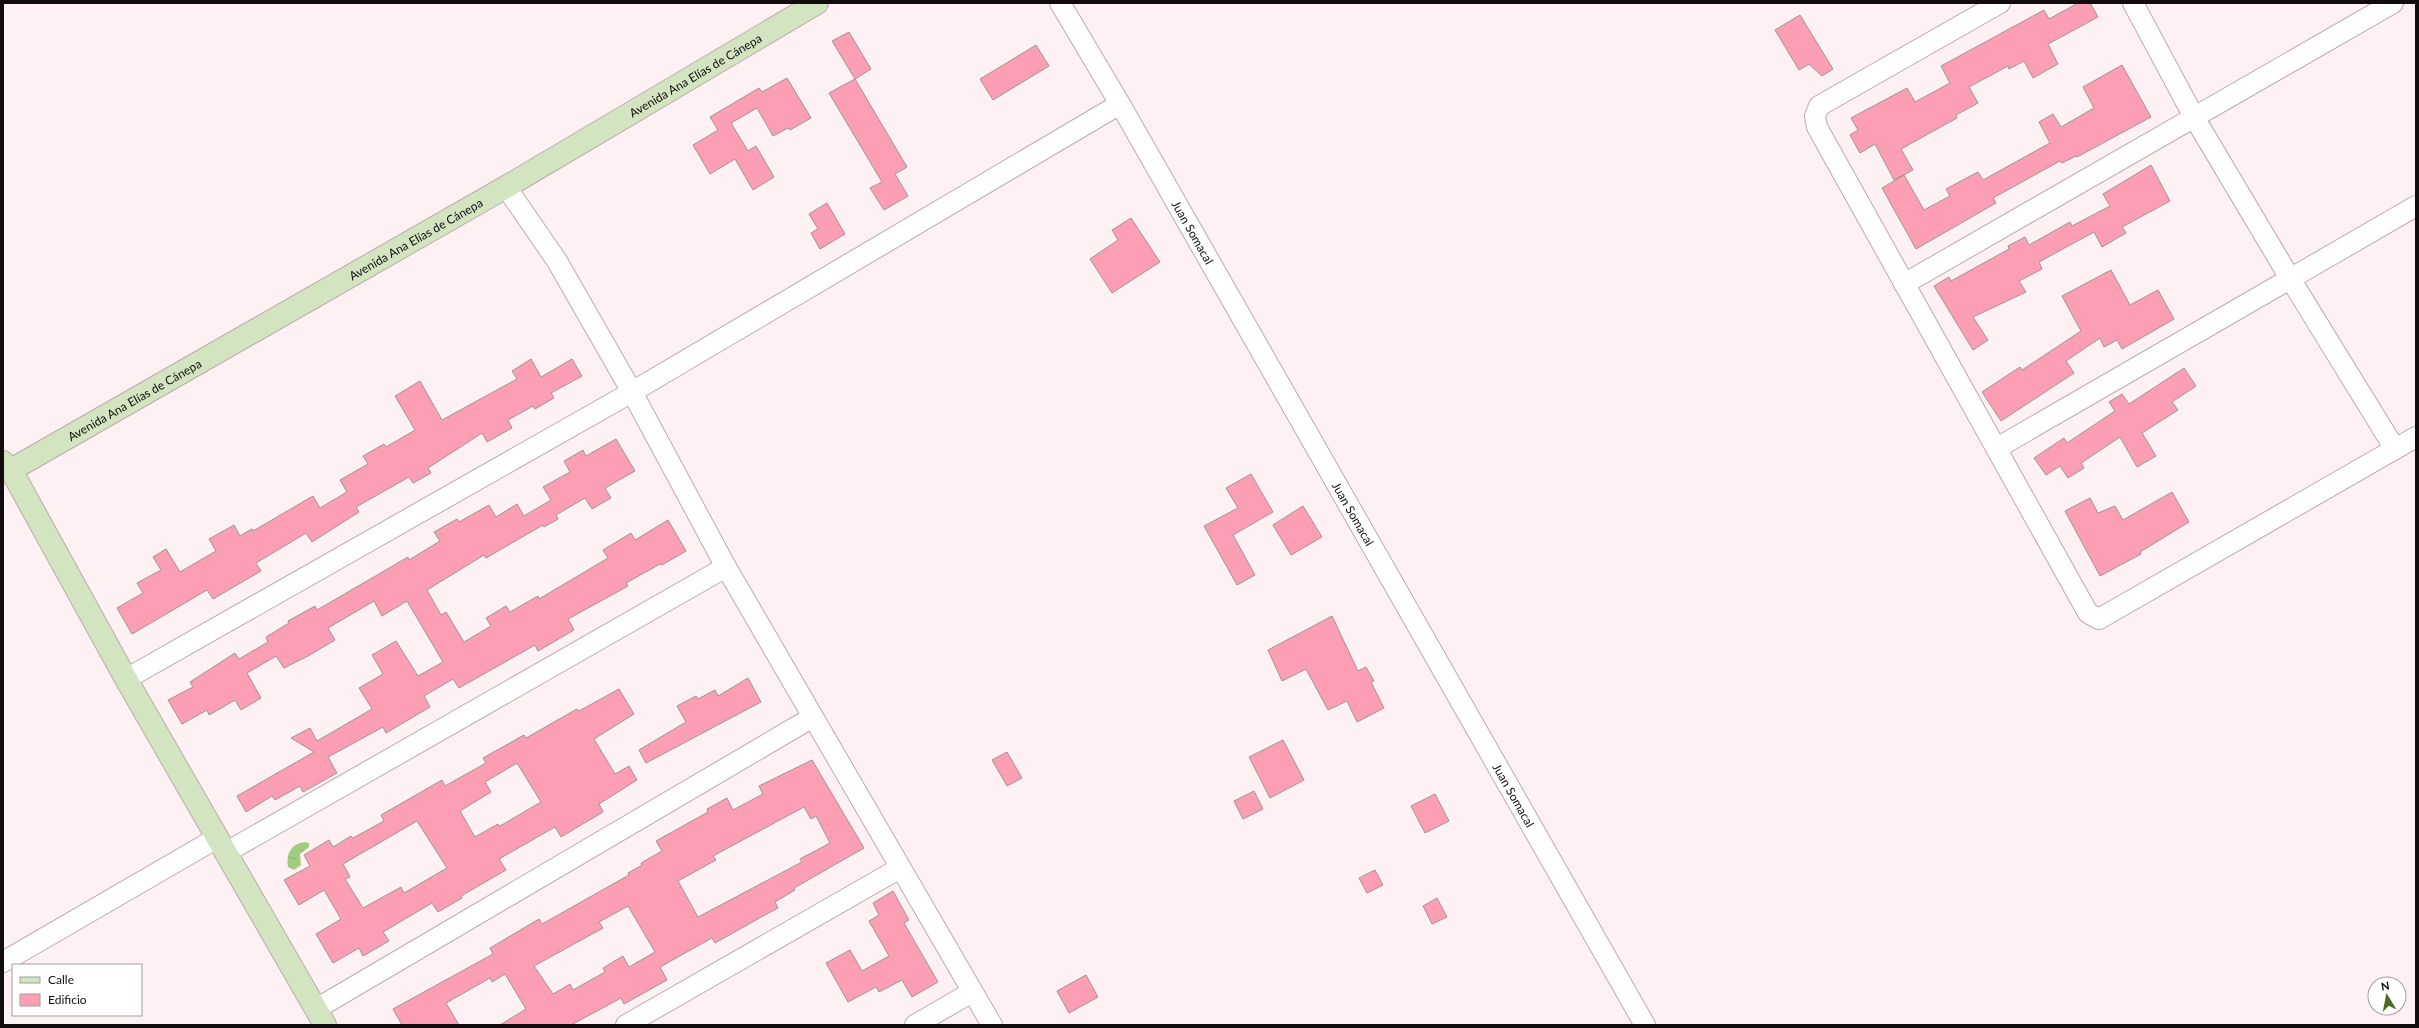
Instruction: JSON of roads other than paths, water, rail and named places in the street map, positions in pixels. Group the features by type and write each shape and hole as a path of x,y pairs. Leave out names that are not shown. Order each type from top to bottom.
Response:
{"main road":[{"name":"Avenida Ana Elías de Cánepa","path":"7,466 506,187 817,3"},
{"path":"7,466 126,680 321,1017"}],"street":[{"name":"Juan Somacal","path":"1060,3 1120,104 1645,1025"},
{"path":"2000,3 1819,106 1815,116 1817,127 2088,612 2099,619 2416,437"},
{"path":"2133,3 2194,117 2290,280 2395,449"},
{"path":"1904,284 2393,3"},
{"path":"126,680 632,392 1120,104"},
{"path":"506,187 557,262 632,392 726,567 992,1025"},
{"path":"1997,448 2416,206"},
{"path":"3,962 221,846 726,567"},
{"path":"321,1017 813,717"},
{"path":"626,1025 900,868"},
{"path":"915,1025 972,992"}],"water":[{"path":"305,842 309,843 309,847 300,854 301,865 294,870 288,867 290,850 296,845"}]}
